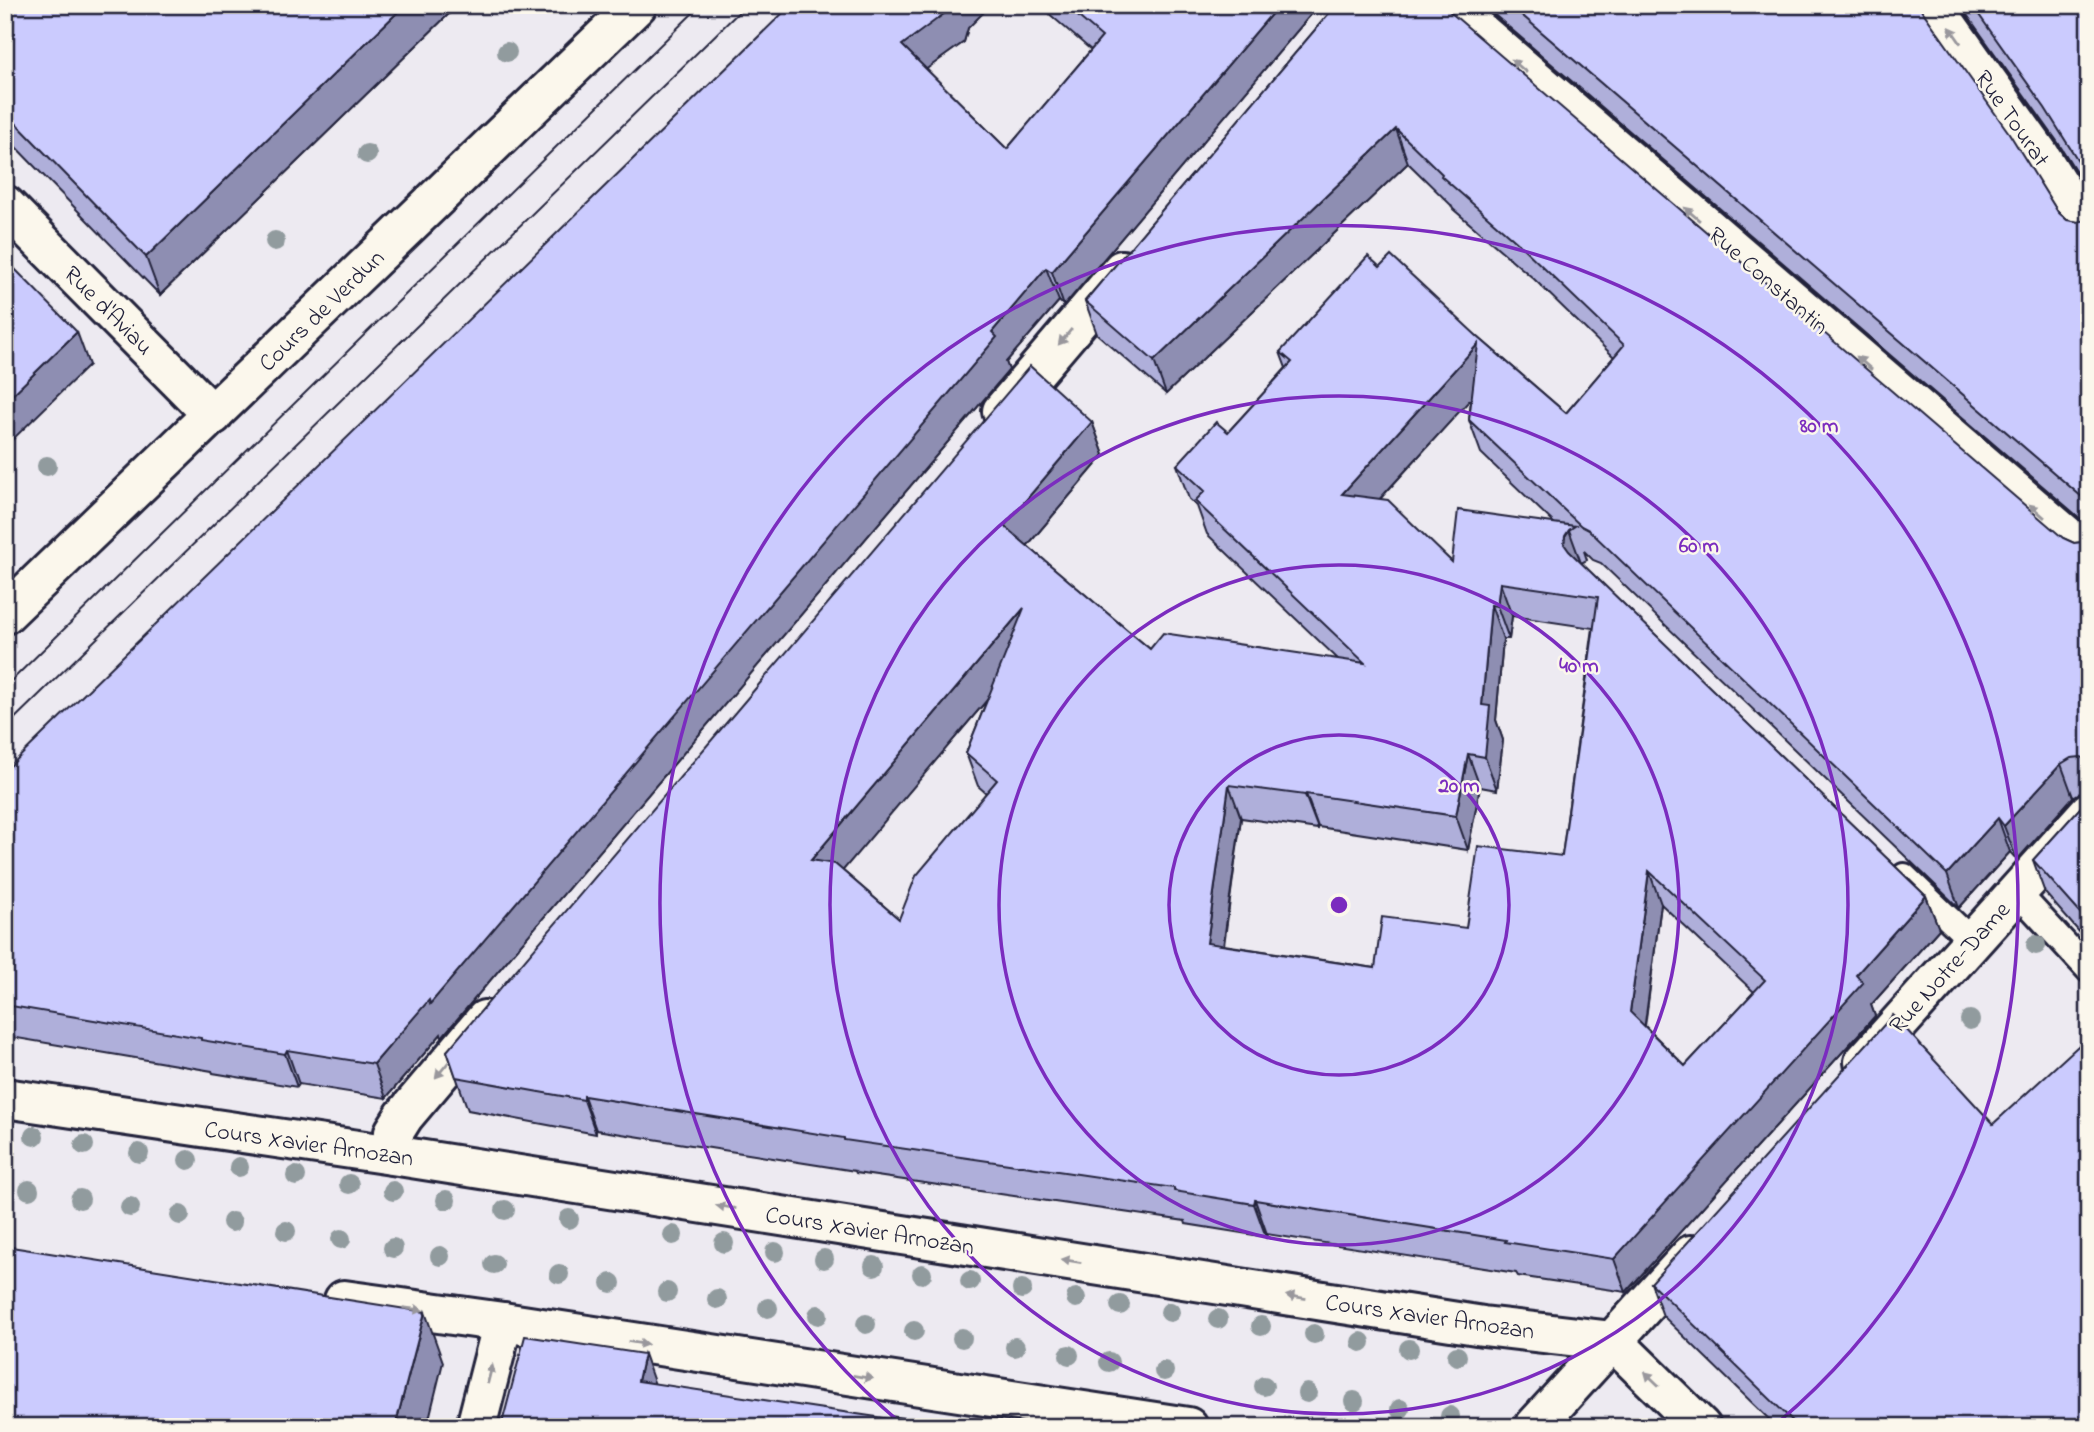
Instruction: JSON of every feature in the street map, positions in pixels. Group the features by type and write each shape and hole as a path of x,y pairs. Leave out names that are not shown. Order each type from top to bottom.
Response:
{"street":[{"name":"Cours de Verdun","path":"5,614 637,5"},
{"name":"Rue Constantin","path":"1449,5 2089,555"},
{"name":"Rue Tourat","path":"1933,5 2039,155 2089,233"},
{"name":"Rue d'Aviau","path":"5,205 213,415"},
{"path":"984,432 1144,245"},
{"name":"Rue Notre-Dame","path":"1844,1083 2089,812"},
{"path":"391,1155 394,1132 404,1116 511,989"},
{"name":"Cours Xavier Arnozan","path":"5,1098 391,1155 1483,1326 1613,1341"},
{"path":"1534,1427 1717,1226"},
{"path":"310,1295 1188,1427"},
{"path":"476,1427 503,1322"},
{"path":"1613,1341 1701,1427"}],"lane":[{"path":"1892,864 1972,941"},
{"path":"2017,892 2089,970"}],"building":[{"path":"5,5 405,5 146,257 5,112"},
{"path":"791,5 953,5 902,45 1007,149 1102,37 1065,5 1279,5 1052,272 1046,268 992,332 997,337 430,1004 429,1000 374,1064 287,1050 285,1054 5,1005 5,771"},
{"path":"1336,5 1442,5 2063,538 2074,543 2089,539 2089,761 2081,757 2071,758 2061,764 2004,826 1998,818 1947,874 1589,530 1581,526 1469,420 1478,344 1342,494 1388,500 1452,562 1458,510 1575,526 1565,536 1564,544 1569,551 1926,896 1856,975 1863,983 1614,1259 1255,1200 1254,1204 1174,1191 1174,1188 844,1140 584,1096 584,1100 456,1077 447,1051 1030,366 1092,422 1004,526 1150,649 1163,633 1365,663 1195,501 1205,491 1177,465 1216,422 1228,432 1292,362 1280,352 1368,256 1380,267 1391,256 1478,337 1566,413 1624,345 1521,246 1441,176 1442,174 1396,129 1154,361 1085,301","holes":["1500,583 1598,597 1562,856 1478,846 1466,928 1382,917 1375,968 1207,943 1229,785 1456,816 1468,754 1485,757 1490,706 1482,705 1491,605 1497,606","1024,608 966,753 997,780 916,876 899,919 835,864 811,860","1649,871 1765,980 1685,1066 1630,1012"]},
{"path":"1510,5 1918,5 2009,133 2058,212 2067,220 2078,222 2089,219 2089,503"},
{"path":"1972,5 2089,5 2089,178 2045,108"},
{"path":"5,259 77,332 5,402"},
{"path":"2089,798 2089,923 2033,860"},
{"path":"1893,1015 1993,1124 2089,1036 2089,1427 1799,1427 1651,1283"},
{"path":"5,1246 425,1312 395,1427 5,1427"},
{"path":"525,1336 644,1354 638,1381 955,1427 501,1427"}],"tram line":[{"path":"5,687 701,5"},
{"path":"5,728 746,5"}]}
